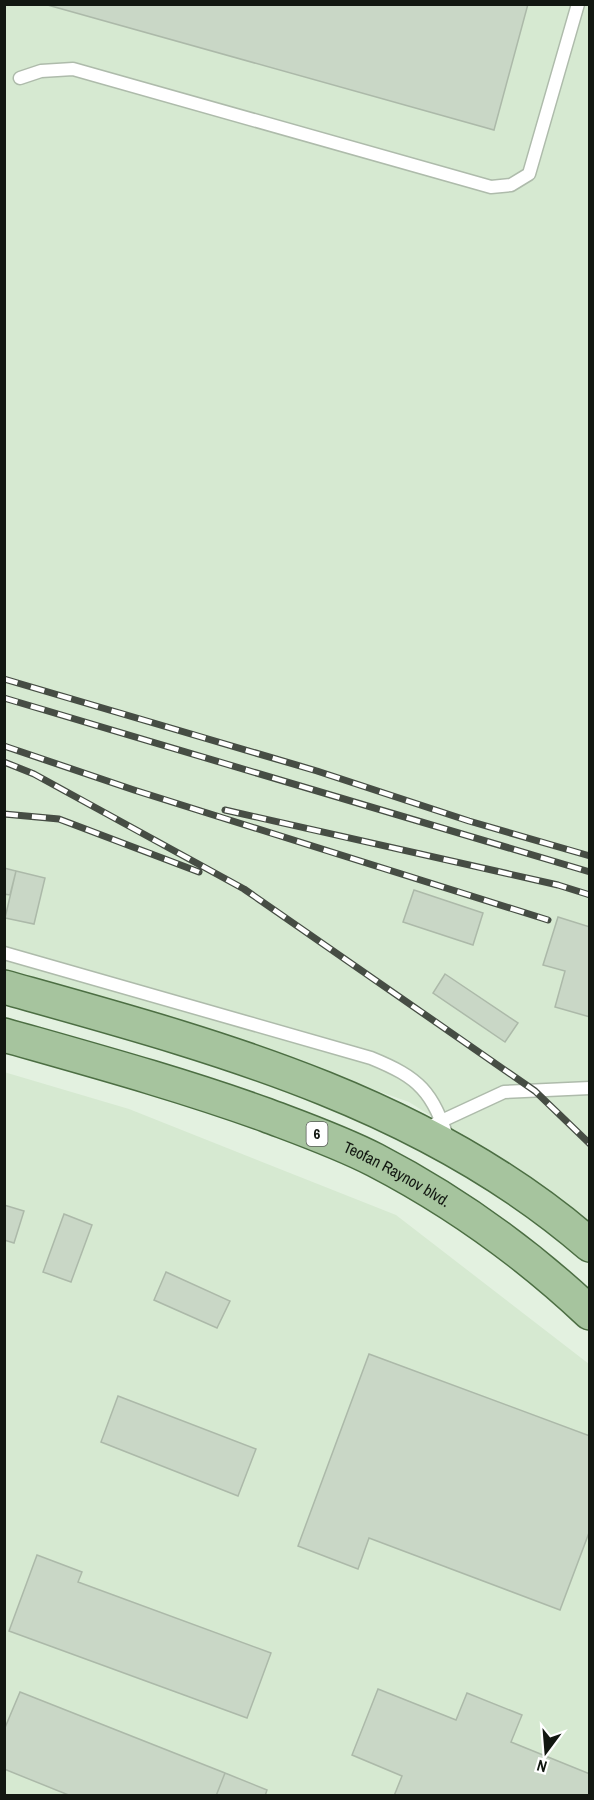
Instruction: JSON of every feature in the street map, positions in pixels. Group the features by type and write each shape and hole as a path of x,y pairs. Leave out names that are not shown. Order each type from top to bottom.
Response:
{"main road":[{"path":"4,987 226,1051 325,1086 438,1133 590,1245"},
{"name":"Teofan Raynov blvd.","path":"4,1035 216,1097 326,1138 374,1159 461,1209 530,1259 590,1313"}],"lane":[{"path":"20,78 41,71 74,69 491,187 511,185 529,174 578,4"},
{"path":"4,953 371,1058 401,1070 423,1086 438,1133 504,1092 590,1088"}],"shaded area":[{"path":"4,5 589,5 589,1226 518,1171 409,1102 247,1045 5,975"},
{"path":"4,1072 129,1109 396,1215 589,1364 589,1795 5,1795"}],"building":[{"path":"44,4 528,4 494,130"},
{"path":"4,868 16,871 10,895 4,894"},
{"path":"16,871 45,878 34,924 5,918"},
{"path":"414,890 483,913 473,945 403,922"},
{"path":"558,917 590,927 590,1017 555,1007 565,971 543,965"},
{"path":"445,974 518,1023 505,1042 433,993"},
{"path":"4,1205 24,1211 14,1243 4,1240"},
{"path":"64,1214 92,1225 71,1282 43,1272"},
{"path":"166,1272 230,1301 217,1328 154,1300"},
{"path":"369,1354 590,1436 590,1530 560,1610 369,1538 358,1569 298,1546"},
{"path":"118,1396 256,1449 238,1496 101,1442"},
{"path":"37,1555 82,1572 78,1582 271,1653 247,1718 9,1631"},
{"path":"378,1689 456,1720 467,1693 522,1715 511,1742 590,1774 590,1796 394,1796 402,1776 352,1755"},
{"path":"20,1692 225,1773 216,1796 71,1796 4,1769 4,1730"},
{"path":"225,1773 267,1790 265,1796 216,1796"}],"railway":[{"path":"4,679 317,771 469,821 590,856"},
{"path":"4,698 590,872"},
{"path":"4,746 134,790 548,920"},
{"path":"4,762 34,774 244,889 535,1091 590,1144"},
{"path":"225,810 558,885 590,895"},
{"path":"4,814 59,819 199,872"}]}
